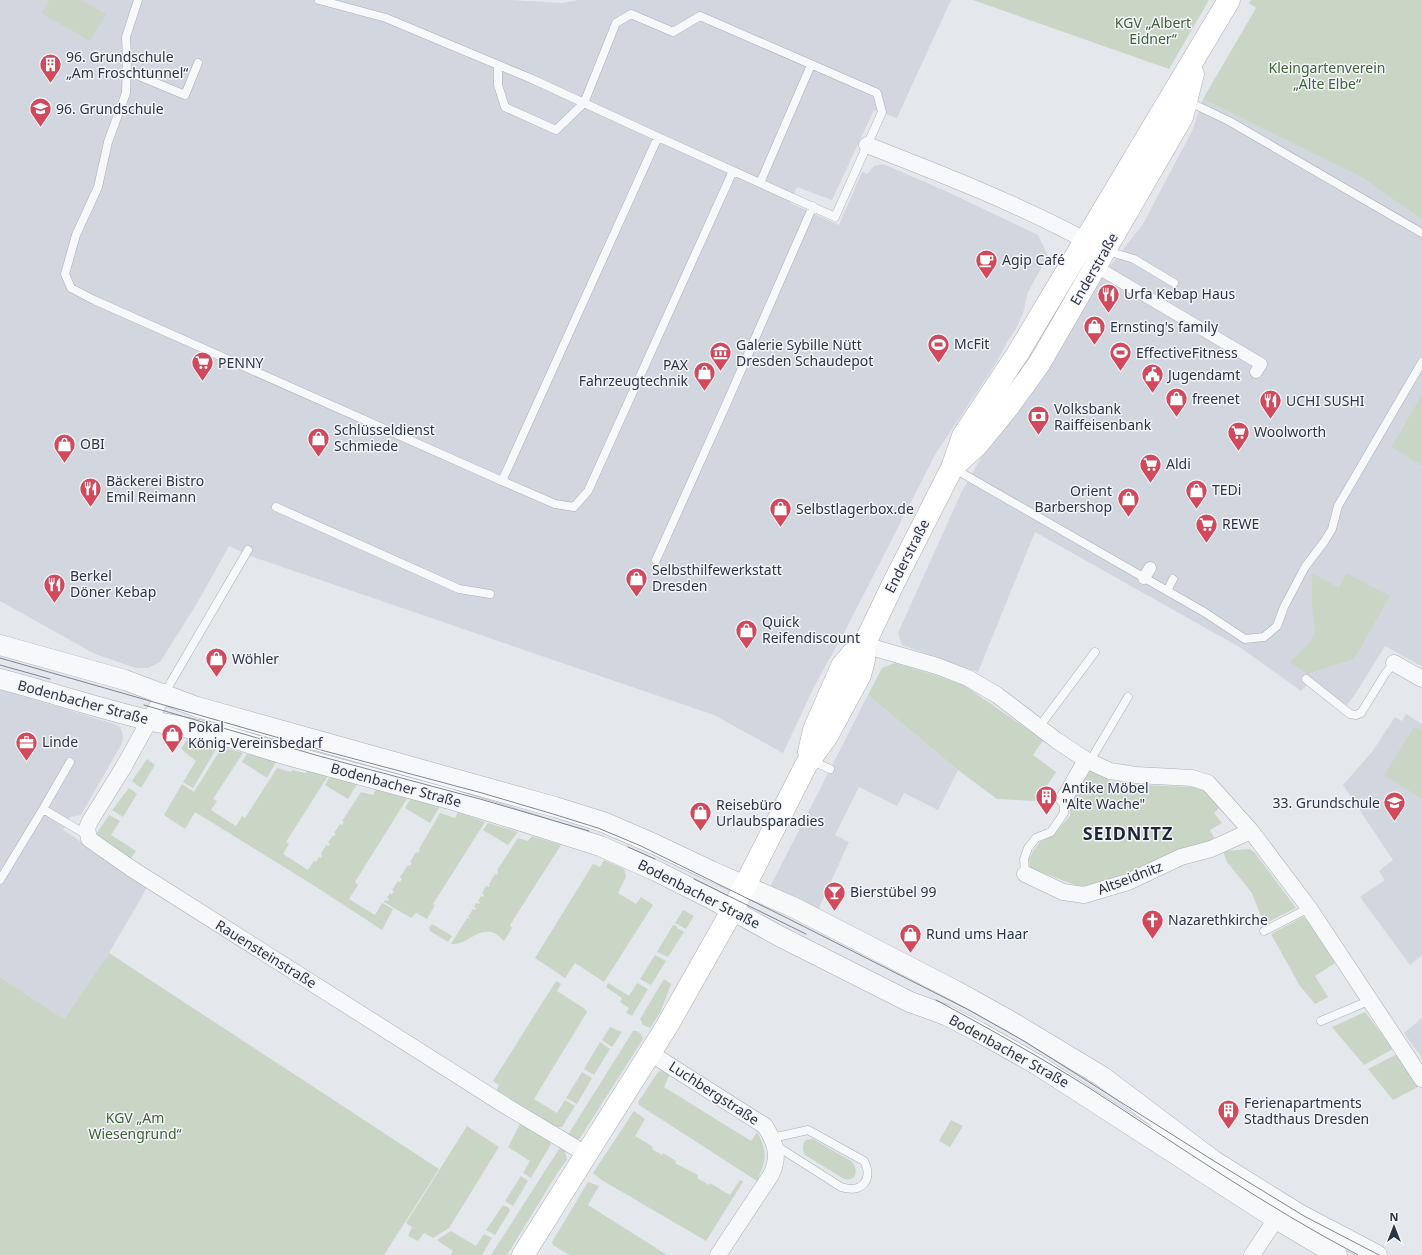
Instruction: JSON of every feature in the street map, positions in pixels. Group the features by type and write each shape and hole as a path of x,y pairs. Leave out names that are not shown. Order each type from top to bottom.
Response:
{"main road":[{"name":"Enderstraße","path":"523,1255 650,1053 732,911 808,762 814,730 842,666 852,654 864,645 952,468 963,436 1018,353 1229,0"},
{"name":"Enderstraße","path":"952,468 977,445 1024,387 1039,364 1182,117 1200,50"}],"street":[{"name":"Enderstraße","path":"867,145 1040,216 1086,240"},
{"path":"1086,240 1100,258 1261,364 1256,372"},
{"name":"Bodenbacher Straße","path":"0,645 125,680 197,707 584,815 654,844 795,908 924,974 1010,1021 1103,1077 1214,1161 1299,1214 1377,1255"},
{"path":"864,645 937,666 968,678 996,695 1088,761 1110,771 1136,775 1192,778 1208,783 1251,831 1309,908 1422,1079"},
{"path":"1394,663 1422,679"},
{"name":"Bodenbacher Straße","path":"0,679 150,721 202,730 226,736 284,754 471,806 600,846 656,871 781,937 910,1002 946,1015 979,1032 1036,1064 1276,1219 1337,1255"},
{"path":"87,835 87,828 90,821 123,768 164,694"},
{"name":"Altseidnitz","path":"1064,798 1088,761"},
{"name":"Altseidnitz","path":"1025,874 1062,892 1084,895 1128,882 1181,857 1212,849 1251,831"},
{"name":"Rauensteinstraße","path":"87,835 93,843 132,869 506,1106 586,1154"},
{"name":"Luchbergstraße","path":"650,1053 766,1126 774,1142"},
{"path":"718,1255 775,1167 777,1156 774,1142"},
{"path":"1252,1255 1276,1219"}],"lane":[{"path":"138,0 126,37 126,93 108,142 98,187 76,235 65,274 71,288 94,300 555,504 574,507 588,490 733,171"},
{"path":"319,0 386,18 498,66 584,103 835,217 882,112 877,93 700,16 674,32 631,14 616,23 584,103 556,130 505,107 498,85 498,66"},
{"path":"127,71 185,95 198,63"},
{"path":"760,182 811,65"},
{"path":"1186,101 1229,121 1422,233"},
{"path":"502,481 658,137"},
{"path":"656,560 728,400 812,206"},
{"path":"1100,258 1134,260 1174,283"},
{"path":"952,468 1147,573 1167,591 1245,639 1264,637 1277,626 1284,607 1305,567 1324,542 1332,528 1338,506 1422,362"},
{"path":"276,507 458,589 490,594"},
{"path":"164,694 248,550"},
{"path":"1167,591 1173,579"},
{"path":"1039,727 1095,652"},
{"path":"1306,679 1350,714 1356,715 1361,713 1385,674 1394,663"},
{"path":"1088,761 1128,697"},
{"path":"0,880 44,809 70,762"},
{"path":"808,762 830,769"},
{"name":"Altseidnitz","path":"1025,874 1024,859 1028,848 1036,838 1051,832 1064,813 1064,798"},
{"path":"44,809 87,835"},
{"path":"1264,931 1309,908"},
{"path":"1321,1021 1371,1000"},
{"name":"Luchbergstraße","path":"808,1130 864,1161 868,1168 868,1175 862,1186 857,1189 848,1190 841,1187 774,1142 808,1130"}],"shaded area":[{"path":"0,0 510,0 562,3 579,0 951,0 897,118 874,110 832,200 797,187 790,203 839,225 862,172 867,174 874,166 883,164 950,193 1038,235 1048,256 1028,292 1023,313 1016,329 1007,342 995,365 936,453 846,629 814,687 783,753 714,715 250,556 229,546 196,605 160,662 148,668 136,668 95,654 0,601"},
{"path":"1203,99 1363,178 1422,220 1422,394 1391,447 1422,466 1422,664 1421,666 1385,646 1356,693 1346,706 1312,680 1301,691 1241,648 1035,532 978,672 902,645 898,633 961,493 990,442 1088,294 1143,224 1192,131"},
{"path":"0,689 114,724 120,727 122,732 123,738 121,745 81,815 70,817 63,830 148,886 109,953 64,1019 0,977"},
{"path":"868,695 958,770 938,810 904,793 897,806 859,787 835,835 849,842 817,912 770,887"},
{"name":"33. Grundschule","path":"1406,714 1422,724 1422,955 1410,965 1360,897 1385,880 1379,871 1393,860 1343,785 1372,752 1395,717 1402,721"},
{"path":"1422,1018 1422,1058 1404,1033"}],"green space":[{"path":"49,0 81,0 106,14 90,41 41,13"},
{"name":"KGV „Albert Eidner“","path":"973,0 1209,0 1169,69"},
{"name":"Kleingartenverein „Alte Elbe“","path":"1251,0 1422,0 1422,220 1363,178 1203,99 1256,8 1249,3"},
{"path":"1422,394 1422,466 1391,447"},
{"path":"1312,573 1339,588 1346,573 1390,596 1354,659 1307,674 1290,662 1310,643 1315,632 1312,604"},
{"path":"895,663 965,686 1043,740 1033,755 1056,772 1037,801 997,799 958,770 868,695 882,668"},
{"path":"1414,727 1422,731 1422,799 1384,775"},
{"path":"189,737 202,741 202,743 204,743 203,745 216,749 193,788 183,782 196,761 181,749"},
{"path":"222,747 243,753 213,799 217,801 211,810 236,826 242,816 245,818 277,768 291,772 292,770 304,773 306,773 307,770 328,776 286,842 289,844 283,854 308,870 314,861 316,862 319,857 321,858 321,854 326,845 329,846 330,844 328,842 336,834 334,833 340,824 342,825 344,822 342,821 361,792 373,795 377,788 408,797 355,882 358,885 349,899 375,915 382,903 393,909 382,930 310,883 195,812 185,829 164,815 182,784 194,792"},
{"path":"247,754 276,762 267,778 242,762"},
{"path":"147,759 155,765 141,788 132,781"},
{"path":"1088,768 1115,784 1194,787 1203,789 1220,807 1214,813 1222,823 1210,830 1216,841 1126,875 1080,887 1030,868 1029,859 1033,851 1040,842 1053,835 1070,816 1070,800"},
{"path":"330,776 357,784 348,799 325,785"},
{"path":"129,788 137,794 123,817 112,810"},
{"path":"411,798 440,806 430,823 405,808"},
{"path":"458,812 485,822 433,904 435,905 427,919 416,913 411,918 384,902 385,900 388,901 389,899 387,898 390,893 392,894 394,892 392,890 398,881 400,882 402,879 400,877 408,865 410,866 412,863 410,862 416,852 418,853 420,850 419,849 440,813 455,818"},
{"path":"109,815 120,821 111,835 136,851 130,860 99,839 97,833"},
{"path":"488,823 518,832 508,845 483,830"},
{"path":"532,836 561,845 510,925 512,928 504,941 495,934 482,932 457,944 451,944 467,918 470,918 468,917 473,909 475,910 476,908 474,907 476,903 479,904 480,902 478,901 481,896 483,897 484,895 482,893 486,886 489,887 489,884 495,874 497,875 497,870 518,838 528,841"},
{"path":"1250,849 1255,853 1296,908 1264,924 1252,893 1227,862 1223,851"},
{"path":"604,860 624,869 626,877 618,893 636,904 641,897 653,905 604,982 575,963 565,978 535,958 593,864 600,867"},
{"path":"683,910 694,916 686,929 675,923"},
{"path":"1303,917 1307,920 1335,963 1315,976 1328,997 1315,1004 1300,986 1271,934"},
{"path":"432,924 452,936 448,942 430,931 429,927"},
{"path":"673,925 677,926 677,928 684,932 668,957 657,952"},
{"name":"KGV „Am Wiesengrund“","path":"109,953 439,1169 384,1255 0,1255 0,977 64,1019"},
{"path":"655,955 666,961 651,985 640,979"},
{"path":"664,979 671,984 660,1013 650,1028 643,1025 640,1019"},
{"path":"556,981 561,984 557,991 585,1009 587,1012 534,1099 557,1113 565,1100 575,1106 562,1127 556,1127 497,1090 499,1085 493,1081"},
{"path":"608,983 629,996 637,983 648,989 632,1016 626,1013 629,1008 620,1002 622,998 606,987"},
{"path":"1365,1012 1393,1049 1364,1065 1332,1027"},
{"path":"610,1027 622,1032 612,1047 602,1040"},
{"path":"633,1031 640,1033 643,1039 580,1138 576,1140 566,1138"},
{"path":"600,1042 610,1049 594,1075 584,1069"},
{"path":"1397,1054 1420,1086 1393,1100 1368,1069"},
{"path":"661,1071 670,1074 664,1087 751,1141 757,1132 763,1145 764,1162 757,1181 639,1105 638,1102 658,1072"},
{"path":"582,1072 592,1078 577,1104 566,1098"},
{"path":"634,1111 645,1119 635,1136 653,1147 652,1149 662,1155 663,1153 676,1161 675,1163 698,1175 697,1178 709,1185 710,1183 730,1195 740,1180 743,1182 706,1241 600,1179 593,1173"},
{"path":"951,1120 963,1126 950,1147 939,1141"},
{"path":"521,1122 549,1139 551,1144 531,1178 523,1173 530,1161 508,1147"},
{"path":"467,1126 499,1147 449,1228 433,1238 424,1233 418,1241 408,1236 412,1227 406,1223"},
{"path":"813,1139 851,1161 854,1164 856,1171 854,1177 852,1179 844,1179 805,1155 803,1149 804,1143 806,1140"},
{"path":"561,1148 565,1151 567,1160 558,1172 507,1255 491,1255 559,1149"},
{"path":"521,1176 528,1181 513,1206 505,1201"},
{"path":"588,1182 599,1186 588,1205 667,1255 569,1255 553,1245 552,1242"},
{"path":"503,1205 509,1208 510,1211 495,1235 486,1230"},
{"path":"451,1231 476,1246 484,1234 492,1238 482,1255 451,1255 453,1251 437,1240"}],"tram line":[{"path":"0,658 321,750 482,793 598,828 641,846 969,1010 1024,1041 1304,1216 1379,1255"},
{"path":"0,665 50,679"},
{"path":"144,705 319,756 480,799 589,831"},
{"path":"628,847 655,859"},
{"path":"694,879 806,934"},
{"path":"936,1000 1072,1077 1256,1196 1358,1255"}],"place":[{"name":"96. Grundschule „Am Froschtunnel“","path":"50,84"},
{"name":"96. Grundschule","path":"40,128"},
{"name":"Agip Café","path":"986,280"},
{"name":"Urfa Kebap Haus","path":"1109,314"},
{"name":"Ernsting's family","path":"1094,346"},
{"name":"McFit","path":"938,364"},
{"name":"Galerie Sybille Nütt Dresden Schaudepot","path":"721,372"},
{"name":"EffectiveFitness","path":"1121,372"},
{"name":"PENNY","path":"202,382"},
{"name":"PAX Fahrzeugtechnik","path":"704,392"},
{"name":"Jugendamt","path":"1153,394"},
{"name":"freenet","path":"1176,418"},
{"name":"UCHI SUSHI","path":"1271,420"},
{"name":"Volksbank Raiffeisenbank","path":"1038,436"},
{"name":"Woolworth","path":"1239,452"},
{"name":"Schlüsseldienst Schmiede","path":"318,458"},
{"name":"OBI","path":"64,464"},
{"name":"Aldi","path":"1150,484"},
{"name":"Bäckerei Bistro Emil Reimann","path":"90,508"},
{"name":"TEDi","path":"1197,510"},
{"name":"Orient Barbershop","path":"1128,518"},
{"name":"Selbstlagerbox.de","path":"781,528"},
{"name":"REWE","path":"1206,544"},
{"name":"Selbsthilfewerkstatt Dresden","path":"636,598"},
{"name":"Berkel Döner Kebap","path":"54,604"},
{"name":"Quick Reifendiscount","path":"746,650"},
{"name":"Wöhler","path":"217,678"},
{"name":"Pokal König-Vereinsbedarf","path":"173,754"},
{"name":"Linde","path":"26,762"},
{"name":"Antike Möbel \"Alte Wache\"","path":"1046,816"},
{"name":"33. Grundschule","path":"1395,822"},
{"name":"Reisebüro Urlaubsparadies","path":"701,832"},
{"name":"Bierstübel 99","path":"834,912"},
{"name":"Nazarethkirche","path":"1153,940"},
{"name":"Rund ums Haar","path":"911,954"},
{"name":"Ferienapartments Stadthaus Dresden","path":"1228,1130"}],"district":[{"name":"SEIDNITZ","path":"1128,834"}]}
